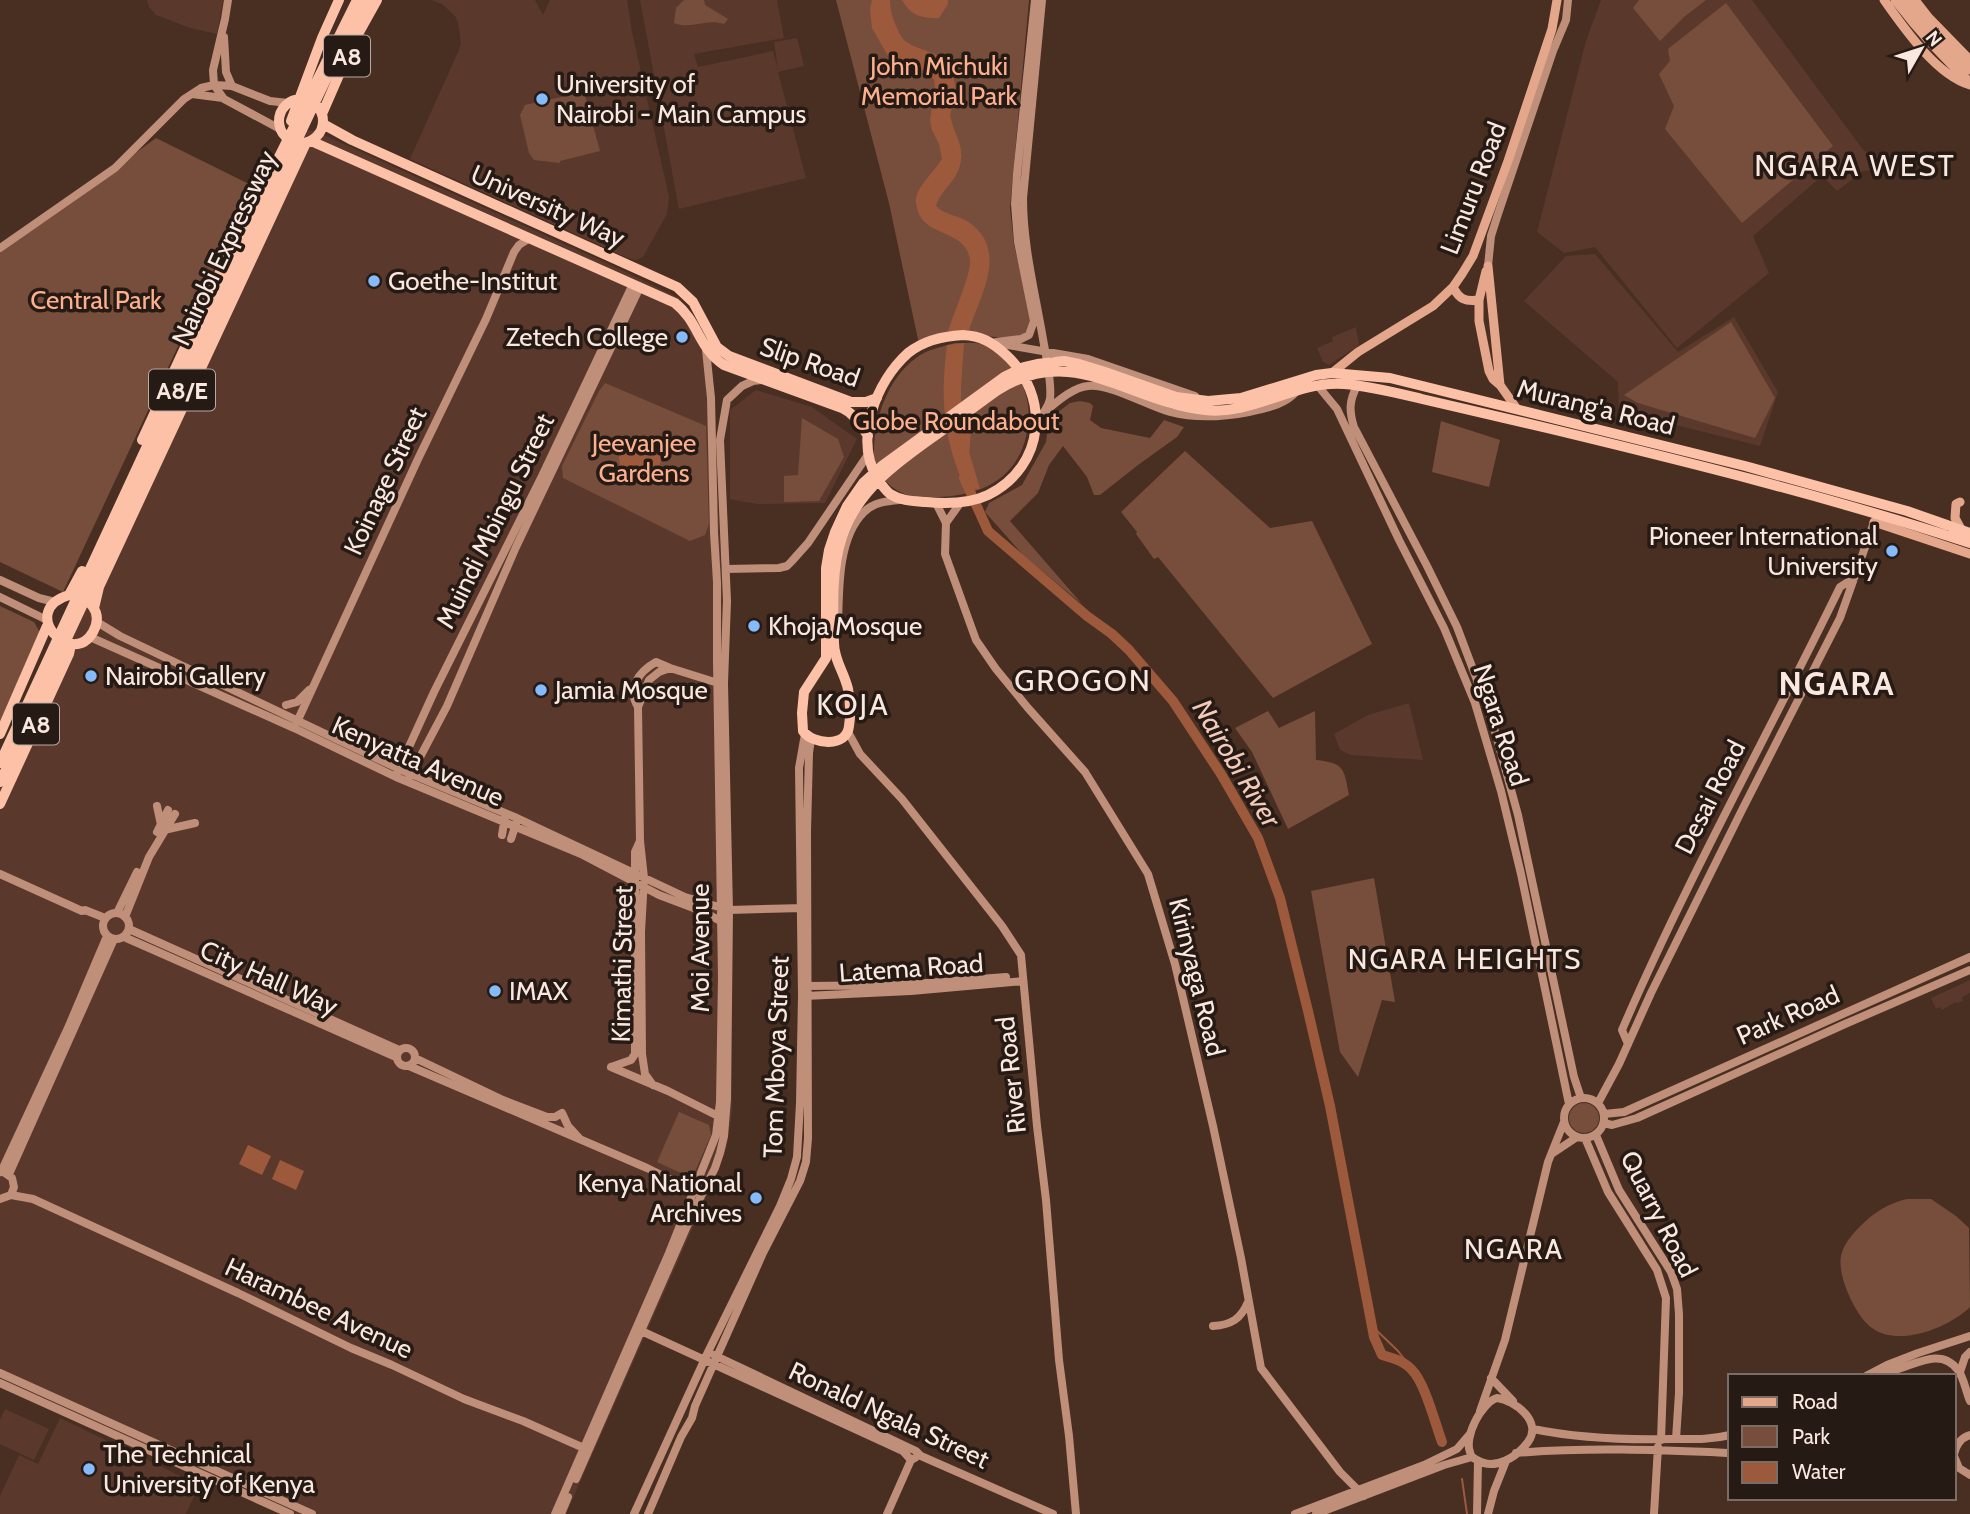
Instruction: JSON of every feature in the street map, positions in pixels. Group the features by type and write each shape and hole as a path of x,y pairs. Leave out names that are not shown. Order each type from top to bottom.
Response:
{"highway":[{"path":"277,161 339,0"},
{"name":"Nairobi Expressway","path":"0,763 243,240 277,161 355,0"},
{"name":"A8","path":"69,595 282,132 279,118 284,107 306,89 355,0"},
{"name":"Nairobi Expressway","path":"0,782 290,156 366,0"},
{"name":"A8","path":"97,622 94,608 99,587 308,142 317,136 353,43 377,0"},
{"name":"A8","path":"291,101 309,101 315,104 322,119"},
{"name":"University Way","path":"322,119 352,140 677,287 693,302 717,347 729,356"},
{"path":"282,132 294,142 308,142"},
{"name":"University Way","path":"308,142 675,303 691,319 706,350"},
{"path":"970,335 991,341 1026,378 1036,409 1035,440 1023,465 1004,485 986,496 963,502 903,500 891,495 883,487 867,456 870,417 877,398 889,375 919,346 948,337 970,335"},
{"name":"Slip Road","path":"706,350 724,365 850,411 868,436"},
{"name":"Slip Road","path":"729,356 843,400 858,403 877,398"},
{"name":"Murang'a Road","path":"835,544 860,501 879,480 998,390 1016,379 1046,371 1073,372 1208,411 1239,408 1318,386 1357,386 1607,443 1877,513 1970,544"},
{"name":"Murang'a Road","path":"1167,399 1208,401 1241,398 1315,375 1365,374 1745,466 1907,511 1966,532"},
{"path":"835,544 835,658 846,684 850,713 848,732 835,742 808,736 802,713 803,694 826,658 826,568 835,544"},
{"path":"55,602 69,595 85,598 94,608"},
{"name":"A8","path":"0,750 47,653 48,626 51,607 55,602"},
{"path":"0,734 48,626 63,642 71,644 90,637 97,622"},
{"name":"A8","path":"0,804 69,654 71,644"}],"main road":[{"path":"224,99 214,85 213,70 228,0"},
{"path":"991,341 1021,339 1029,335 1034,321 1018,242 1015,204 1035,0"},
{"path":"1042,0 1023,198 1025,243 1050,391 1045,412"},
{"name":"Limuru Road","path":"1332,373 1358,352 1433,306 1453,287 1473,256 1552,29 1557,0"},
{"name":"Limuru Road","path":"1517,410 1500,385 1488,266 1491,236 1553,51 1566,20 1568,0"},
{"path":"1884,0 1929,55 1957,79 1970,84"},
{"path":"1895,0 1915,27 1970,70"},
{"path":"1905,0 1970,84"},
{"path":"1915,0 1970,60"},
{"path":"224,24 226,72 232,86"},
{"path":"201,88 213,70"},
{"path":"0,248 115,167 184,99 201,88 214,85 232,86 257,97 291,101"},
{"path":"192,94 224,99 282,132"},
{"path":"509,229 514,252"},
{"name":"Koinage Street","path":"296,724 486,318 514,252 530,238"},
{"path":"1488,266 1479,300 1479,321 1489,371 1500,385"},
{"name":"Muindi Mbingu Street","path":"397,773 507,543 637,285"},
{"name":"Muindi Mbingu Street","path":"409,778 450,697 637,285"},
{"path":"1453,287 1459,298 1479,300"},
{"path":"1042,333 1051,347 1062,355"},
{"name":"Murang'a Road","path":"991,341 1088,359 1208,401"},
{"name":"Moi Avenue","path":"706,350 711,398 725,909"},
{"name":"Slip Road","path":"727,400 746,383 768,380"},
{"name":"Murang'a Road","path":"1036,422 1045,412 1077,389 1087,386 1102,387 1168,411 1214,418 1270,407 1290,399 1297,391"},
{"name":"Ngara Road","path":"1318,386 1337,410 1444,628 1475,703 1501,791 1569,1104"},
{"name":"Ngara Road","path":"1357,386 1349,413 1354,427 1457,627 1491,717 1511,789 1574,1077 1581,1098"},
{"path":"711,398 721,393 727,400"},
{"name":"Moi Avenue","path":"555,1514 639,1330 697,1193 722,1118 720,1102 725,972 724,683 727,641 720,440 727,400"},
{"path":"726,569 779,568 791,562 808,543 867,456"},
{"path":"835,658 842,560 846,545 864,512 882,502 903,500"},
{"path":"936,503 946,523 963,502"},
{"path":"1959,502 1956,504 1956,522 1966,532"},
{"path":"1874,522 1970,554"},
{"name":"Desai Road","path":"1598,1103 1840,618 1874,522"},
{"name":"Kirinyaga Road","path":"946,523 946,554 976,640 996,670 1085,772 1148,874 1175,964 1213,1126 1261,1368 1340,1472 1364,1496"},
{"path":"725,551 742,569"},
{"name":"Desai Road","path":"1628,1044 1622,1030 1693,875 1840,587 1854,578"},
{"path":"0,580 39,598 55,602"},
{"path":"0,597 48,626"},
{"name":"Kenyatta Avenue","path":"97,622 120,636 397,773 516,822 640,880 725,909 804,908"},
{"name":"Kenyatta Avenue","path":"90,637 296,724"},
{"name":"Kimathi Street","path":"638,708 634,699 634,682 647,667 656,662 670,668"},
{"path":"670,668 718,683"},
{"name":"Kimathi Street","path":"653,1085 645,1074 642,1054 638,708 649,680 670,668"},
{"path":"286,705 297,702 313,685"},
{"path":"434,692 445,689 450,697"},
{"name":"River Road","path":"848,732 860,754 890,785 1021,955 1076,1514"},
{"name":"Tom Mboya Street","path":"634,1514 736,1305 780,1206 797,1157 805,996 808,736"},
{"path":"157,806 162,827"},
{"path":"121,915 171,812"},
{"path":"505,818 507,837 516,822"},
{"path":"162,827 195,823"},
{"path":"0,874 85,910 104,922 111,938 5,1170 14,1183 11,1195 0,1199"},
{"path":"1693,875 1707,882"},
{"name":"Kenyatta Avenue","path":"640,880 659,895 704,912 724,923"},
{"name":"Kimathi Street","path":"640,880 635,1054 631,1060 611,1067 653,1085"},
{"name":"Tom Mboya Street","path":"804,908 807,986 805,996"},
{"path":"104,922 111,914 121,915 129,923 127,933 111,938"},
{"path":"1529,917 1539,914"},
{"name":"City Hall Way","path":"127,933 398,1054"},
{"name":"Park Road","path":"1604,1114 1624,1112 1970,957"},
{"name":"Park Road","path":"1604,1123 1612,1125 1630,1121 1970,970"},
{"name":"Latema Road","path":"805,996 1023,979"},
{"name":"Latema Road","path":"807,986 931,986"},
{"path":"412,1062 414,1053 410,1048 404,1048 398,1054 402,1066 412,1062 547,1117 562,1113 568,1126 584,1142"},
{"path":"412,1062 697,1193"},
{"path":"653,1085 722,1118"},
{"path":"1552,1154 1581,1138 1596,1135 1604,1123 1604,1114 1598,1103 1590,1098 1581,1098 1569,1104 1564,1114 1566,1128 1581,1138"},
{"path":"1491,1378 1530,1420 1533,1429 1531,1438 1516,1453 1495,1465 1484,1464 1475,1459 1469,1450 1473,1429 1480,1411 1491,1378 1505,1340 1546,1171 1564,1122"},
{"name":"Quarry Road","path":"1596,1135 1619,1190 1671,1272 1677,1289 1679,1370 1676,1439"},
{"name":"Quarry Road","path":"1581,1138 1608,1192 1657,1270 1663,1285 1667,1311 1658,1450"},
{"name":"Harambee Avenue","path":"14,1183 33,1199"},
{"name":"Harambee Avenue","path":"11,1195 33,1199 464,1399 586,1449"},
{"path":"1213,1326 1232,1323 1242,1314 1248,1301"},
{"name":"Ronald Ngala Street","path":"639,1330 711,1358 1053,1514"},
{"path":"1870,1374 1918,1353 1970,1336"},
{"path":"1959,1372 1970,1352"},
{"name":"Tom Mboya Street","path":"648,1514 692,1418 711,1358"},
{"name":"Ronald Ngala Street","path":"711,1358 903,1451 911,1460"},
{"path":"1870,1374 1890,1371 1925,1359 1940,1358 1959,1372 1970,1401"},
{"path":"0,1373 312,1514"},
{"path":"0,1383 290,1514"},
{"path":"1480,1411 1497,1398 1514,1402"},
{"path":"1316,1514 1345,1499 1357,1489 1452,1452 1462,1445 1473,1429"},
{"path":"1533,1429 1551,1433 1659,1440 1703,1440 1728,1435"},
{"path":"1956,1448 1961,1440 1970,1436"},
{"path":"1516,1453 1579,1448 1728,1454"},
{"name":"Moi Avenue","path":"561,1514 586,1449"},
{"path":"1654,1514 1658,1450"},
{"path":"887,1514 911,1460 921,1456"},
{"path":"1295,1514 1364,1496 1444,1465 1475,1459"},
{"path":"1475,1459 1477,1514"},
{"path":"1488,1514 1506,1461"},
{"path":"1340,1472 1345,1499"}],"shaded area":[{"path":"147,0 223,0 217,34 190,28 156,15"},
{"name":"University of Nairobi - Main Campus","path":"431,0 535,0 543,15 550,0 627,0 669,197 667,214 643,257 636,260 628,258 410,159 461,43 455,16 442,4"},
{"path":"640,0 777,0 784,38 694,54 698,67 773,51 778,69 774,42 797,38 804,66 778,72 806,178 679,209"},
{"path":"1601,0 1752,0 1864,151 1878,156 1874,170 1863,171 1837,191 1822,176 1753,236 1769,273 1677,348 1595,247 1564,253 1537,232 1586,41"},
{"path":"306,130 315,131 679,298 695,318 707,377 715,433 728,721 732,1111 727,1146 716,1175 566,1514 297,1514 0,1378 0,773"},
{"path":"1595,254 1678,352 1734,317 1778,392 1760,446 1619,411 1618,382 1524,301 1566,256"},
{"path":"1356,327 1359,345 1329,365 1323,362 1317,348 1333,341 1332,337"},
{"path":"756,390 812,407 857,439 825,503 757,504 730,499 730,410"},
{"path":"1409,703 1423,760 1351,755 1340,750 1334,734 1368,715"},
{"path":"1970,980 1970,993 1962,997 1963,1001 1942,1010 1940,1007 1936,1009 1931,998"},
{"path":"5,1409 49,1429 34,1460 0,1444 0,1420"},
{"name":"The Technical University of Kenya","path":"60,1418 199,1485 186,1514 0,1514 0,1496 19,1455 38,1464"}],"green space":[{"path":"684,0 704,0 705,5 728,19 724,24 674,23 676,8"},
{"name":"John Michuki Memorial Park","path":"836,0 1029,0 1010,208 1014,245 1031,317 1030,328 1021,339 970,335 919,344 889,203"},
{"path":"1639,0 1706,0 1660,41 1633,8"},
{"path":"1726,3 1833,146 1742,223 1665,129 1674,106 1659,74 1670,61 1668,49"},
{"path":"584,92 600,151 560,163 534,160 529,153 520,115 525,105"},
{"name":"Central Park","path":"156,138 253,186 63,592 0,562 0,252"},
{"path":"1731,322 1775,398 1755,438 1638,403 1624,395"},
{"name":"Globe Roundabout","path":"955,343 982,344 994,351 1016,373 1026,395 1029,410 1023,446 1015,463 1003,476 973,492 937,497 908,495 891,486 874,465 877,426 884,400 906,366 925,352"},
{"name":"Jeevanjee Gardens","path":"605,383 706,426 709,524 705,535 690,541 563,478 562,466"},
{"path":"1080,401 1093,406 1090,420 1101,428 1150,438 1164,420 1184,427 1177,437 1100,495 1094,495 1087,477 1063,446 1049,465 1038,493 1010,521 1082,604 1023,555 985,512 989,503 1022,485 1046,442 1049,419 1070,403"},
{"path":"802,418 838,439 844,457 819,501 784,502 784,476 798,475"},
{"path":"1441,421 1500,440 1489,487 1432,472"},
{"path":"1185,451 1270,528 1312,521 1372,644 1273,698 1158,557 1154,559 1121,512"},
{"path":"0,606 34,622 42,636 0,738"},
{"path":"1268,711 1279,728 1315,711 1316,760 1341,768 1349,795 1288,829 1252,752 1235,728"},
{"path":"1374,878 1395,1002 1382,1000 1358,1077 1340,1052 1311,891"},
{"path":"1584,1103 1595,1107 1599,1118 1595,1129 1584,1133 1573,1129 1569,1118 1573,1107"},
{"path":"679,1112 709,1125 711,1135 692,1178 657,1162"},
{"path":"1907,1199 1931,1199 1969,1228 1970,1307 1937,1328 1924,1333 1896,1336 1883,1334 1872,1328 1860,1315 1845,1285 1841,1256 1848,1240 1869,1218 1887,1206"}],"water":[{"path":"872,0 890,0 892,16 903,38 941,58 949,66 953,76 956,93 950,117 961,159 958,171 936,206 970,223 981,234 988,246 990,260 985,288 969,330 948,332 970,266 967,250 954,238 922,219 916,203 919,190 942,159 930,120 934,80 929,73 889,58 872,28"},
{"path":"902,0 948,0 948,4 939,18 927,17 913,13"},
{"path":"964,343 961,424 980,489 966,490 952,454 944,402 947,345"},
{"path":"640,437 655,443 661,458 655,473 640,479 625,473 619,458 625,443"},
{"path":"248,1145 271,1156 262,1175 239,1164"},
{"path":"280,1160 304,1171 296,1190 272,1179"}],"waterway":[{"name":"Nairobi River","path":"961,409 966,432 964,455"},
{"name":"Nairobi River","path":"964,478 988,531 1087,616 1112,634 1173,701 1221,774 1258,838 1280,898 1308,1011 1330,1106 1374,1337 1382,1355 1402,1362 1417,1376 1442,1442"},
{"path":"1371,1325 1413,1370"},
{"name":"Nairobi River","path":"1462,1479 1467,1514"}],"place":[{"name":"University of Nairobi - Main Campus","path":"542,99"},
{"name":"Goethe-Institut","path":"374,281"},
{"name":"Zetech College","path":"682,337"},
{"name":"Pioneer International University","path":"1892,551"},
{"name":"Khoja Mosque","path":"754,626"},
{"name":"Nairobi Gallery","path":"91,676"},
{"name":"Jamia Mosque","path":"541,690"},
{"name":"IMAX","path":"495,991"},
{"name":"Kenya National Archives","path":"756,1198"},
{"name":"The Technical University of Kenya","path":"89,1469"}],"district":[{"name":"NGARA WEST","path":"1855,165"},
{"name":"GROGON","path":"1083,680"},
{"name":"NGARA","path":"1837,683"},
{"name":"KOJA","path":"853,704"},
{"name":"NGARA HEIGHTS","path":"1465,959"},
{"name":"NGARA","path":"1514,1249"}]}
